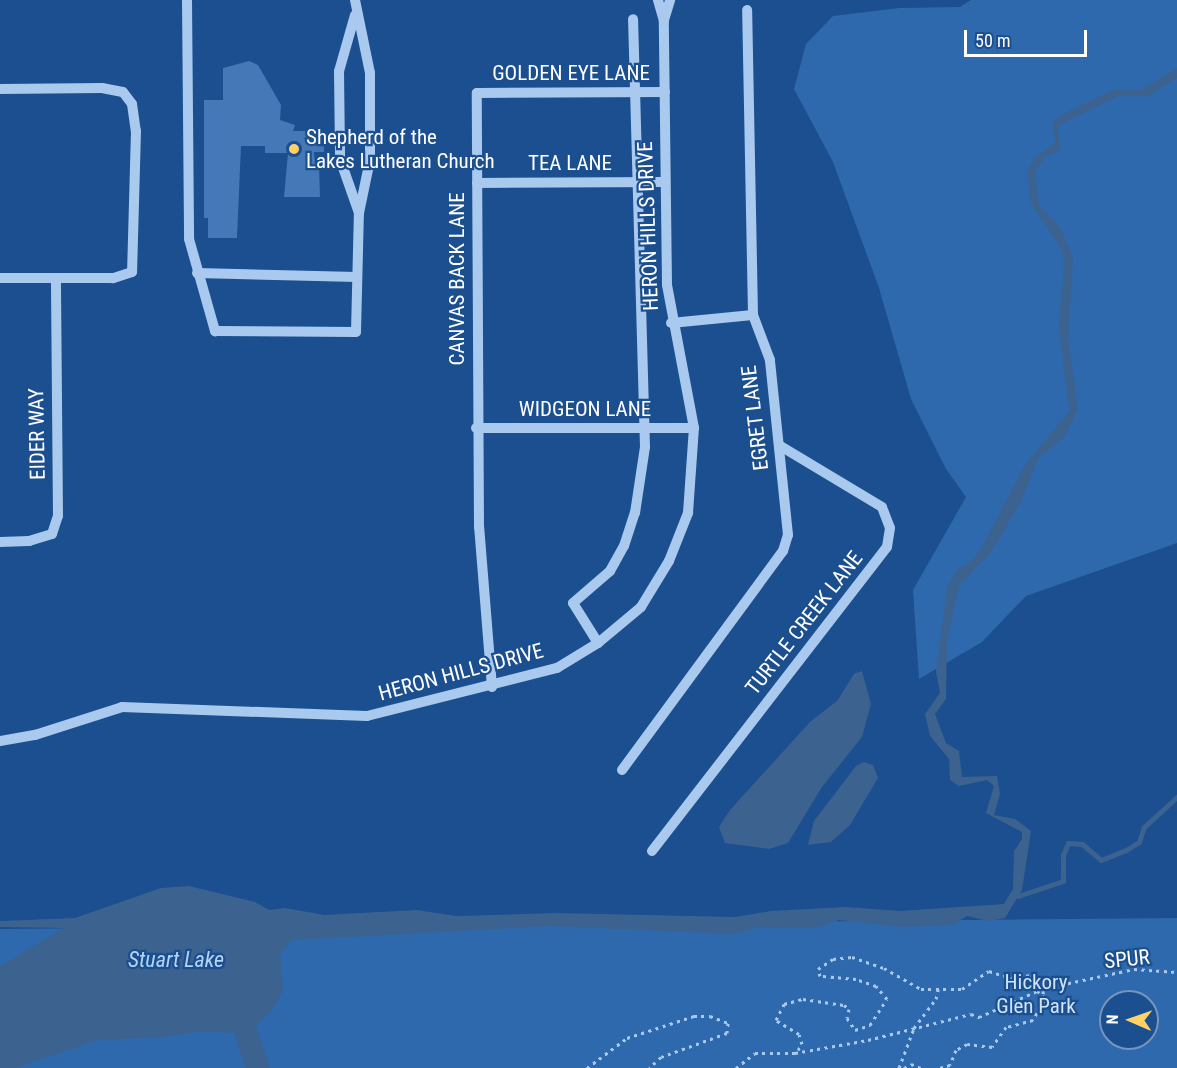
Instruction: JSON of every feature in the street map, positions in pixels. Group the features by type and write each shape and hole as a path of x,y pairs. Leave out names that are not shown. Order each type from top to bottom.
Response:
{"street":[{"path":"187,0 189,239 196,273 215,332 356,332 359,213 370,160 370,73 355,14 355,0"},
{"name":"HERON HILLS DRIVE","path":"0,741 35,735 122,707 367,716 492,687 557,668 598,643 641,608 669,561 688,513 694,428 671,323 664,182 664,21 658,0"},
{"name":"HERON HILLS DRIVE","path":"664,21 670,0"},
{"name":"EGRET LANE","path":"622,770 783,551 788,534 770,360 753,315 747,9"},
{"path":"355,14 339,71 340,159 359,213"},
{"path":"598,643 573,603 610,570 624,546 642,476 643,429 633,93 633,19"},
{"path":"0,89 102,88 123,92 132,104 136,131 132,272 113,278 0,278"},
{"name":"GOLDEN EYE LANE","path":"477,93 665,92"},
{"name":"CANVAS BACK LANE","path":"477,93 476,428 479,527 492,687"},
{"name":"TEA LANE","path":"477,183 664,182"},
{"path":"196,273 357,277"},
{"name":"EIDER WAY","path":"0,542 29,541 52,534 58,516 56,278"},
{"path":"671,323 753,315"},
{"name":"WIDGEON LANE","path":"476,428 694,428"},
{"name":"TURTLE CREEK LANE","path":"652,851 887,547 890,528 882,507 779,445"}],"path":[{"path":"798,1050 802,1044 799,1034 776,1020 784,1004 803,999 844,1005 849,1009 847,1018 855,1030 870,1025 887,999 876,987 856,979 820,976 818,969 823,963 852,957 898,973 904,982 921,990 939,986 962,989 989,971 1011,978 1030,975 1046,988 1033,1020 1006,1027 992,1047 967,1044 956,1050 950,1065 939,1068"},
{"name":"SPUR","path":"1046,988 1134,969 1177,972"},
{"path":"899,1068 914,1028 936,999 939,986"},
{"path":"736,1068 755,1053 798,1050 868,1040 971,1014 979,1017 1037,991 1045,995"},
{"path":"587,1068 627,1038 694,1017 710,1016 728,1023 727,1033 661,1056 649,1068"},
{"path":"904,1068 911,1064 921,1068"}],"green space":[{"path":"971,0 1177,0 1177,543 1026,596 982,642 919,679 913,590 966,497 946,469 911,399 879,288 833,162 794,89 806,44 833,16 899,8 960,7"},
{"name":"Hickory Glen Park","path":"1177,918 1177,1068 0,1068 0,929"}],"water":[{"name":"Stuart Lake","path":"1177,68 1177,78 1148,96 1119,96 1063,123 1058,128 1060,151 1046,156 1035,171 1039,205 1061,229 1073,257 1068,339 1078,409 1064,438 1038,458 1021,502 991,552 959,586 947,642 946,699 935,714 946,743 959,751 962,777 997,776 1000,794 994,815 1015,819 1031,831 1022,890 1005,918 988,921 967,916 952,925 904,927 839,920 819,927 757,928 733,934 550,926 291,940 280,955 283,991 272,1011 256,1026 270,1068 246,1068 234,1033 200,1031 165,1037 97,1040 16,1068 0,1068 0,966 64,928 0,927 0,921 75,918 161,888 189,886 255,902 269,910 285,908 324,915 417,910 456,916 556,913 735,917 771,911 846,907 900,911 1004,904 1013,889 1014,851 1022,839 1022,832 986,813 994,786 987,780 959,786 950,780 949,759 930,736 925,714 940,693 936,672 947,587 957,569 969,563 981,549 1024,466 1069,411 1059,327 1064,263 1062,250 1031,203 1027,172 1035,157 1055,143 1053,122 1066,112 1114,90 1141,90"},
{"path":"862,671 871,704 862,737 822,787 788,843 769,849 725,843 719,827 730,810 810,722 837,701 854,674"},
{"path":"864,762 873,765 878,778 850,825 831,842 808,845 814,821 856,766"}],"building":[{"name":"Shepherd of the Lakes Lutheran Church","path":"249,61 258,65 281,105 280,120 295,125 293,131 324,131 324,152 314,152 315,164 319,164 320,197 284,197 288,153 265,153 265,146 241,146 237,238 208,238 208,218 204,218 204,100 223,100 223,68"}],"waterway":[{"path":"1018,896 1063,881 1063,855 1068,843 1082,844 1101,860 1126,850 1139,842 1144,827 1177,797"}],"place":[{"name":"Shepherd of the Lakes Lutheran Church","path":"294,149"}]}
